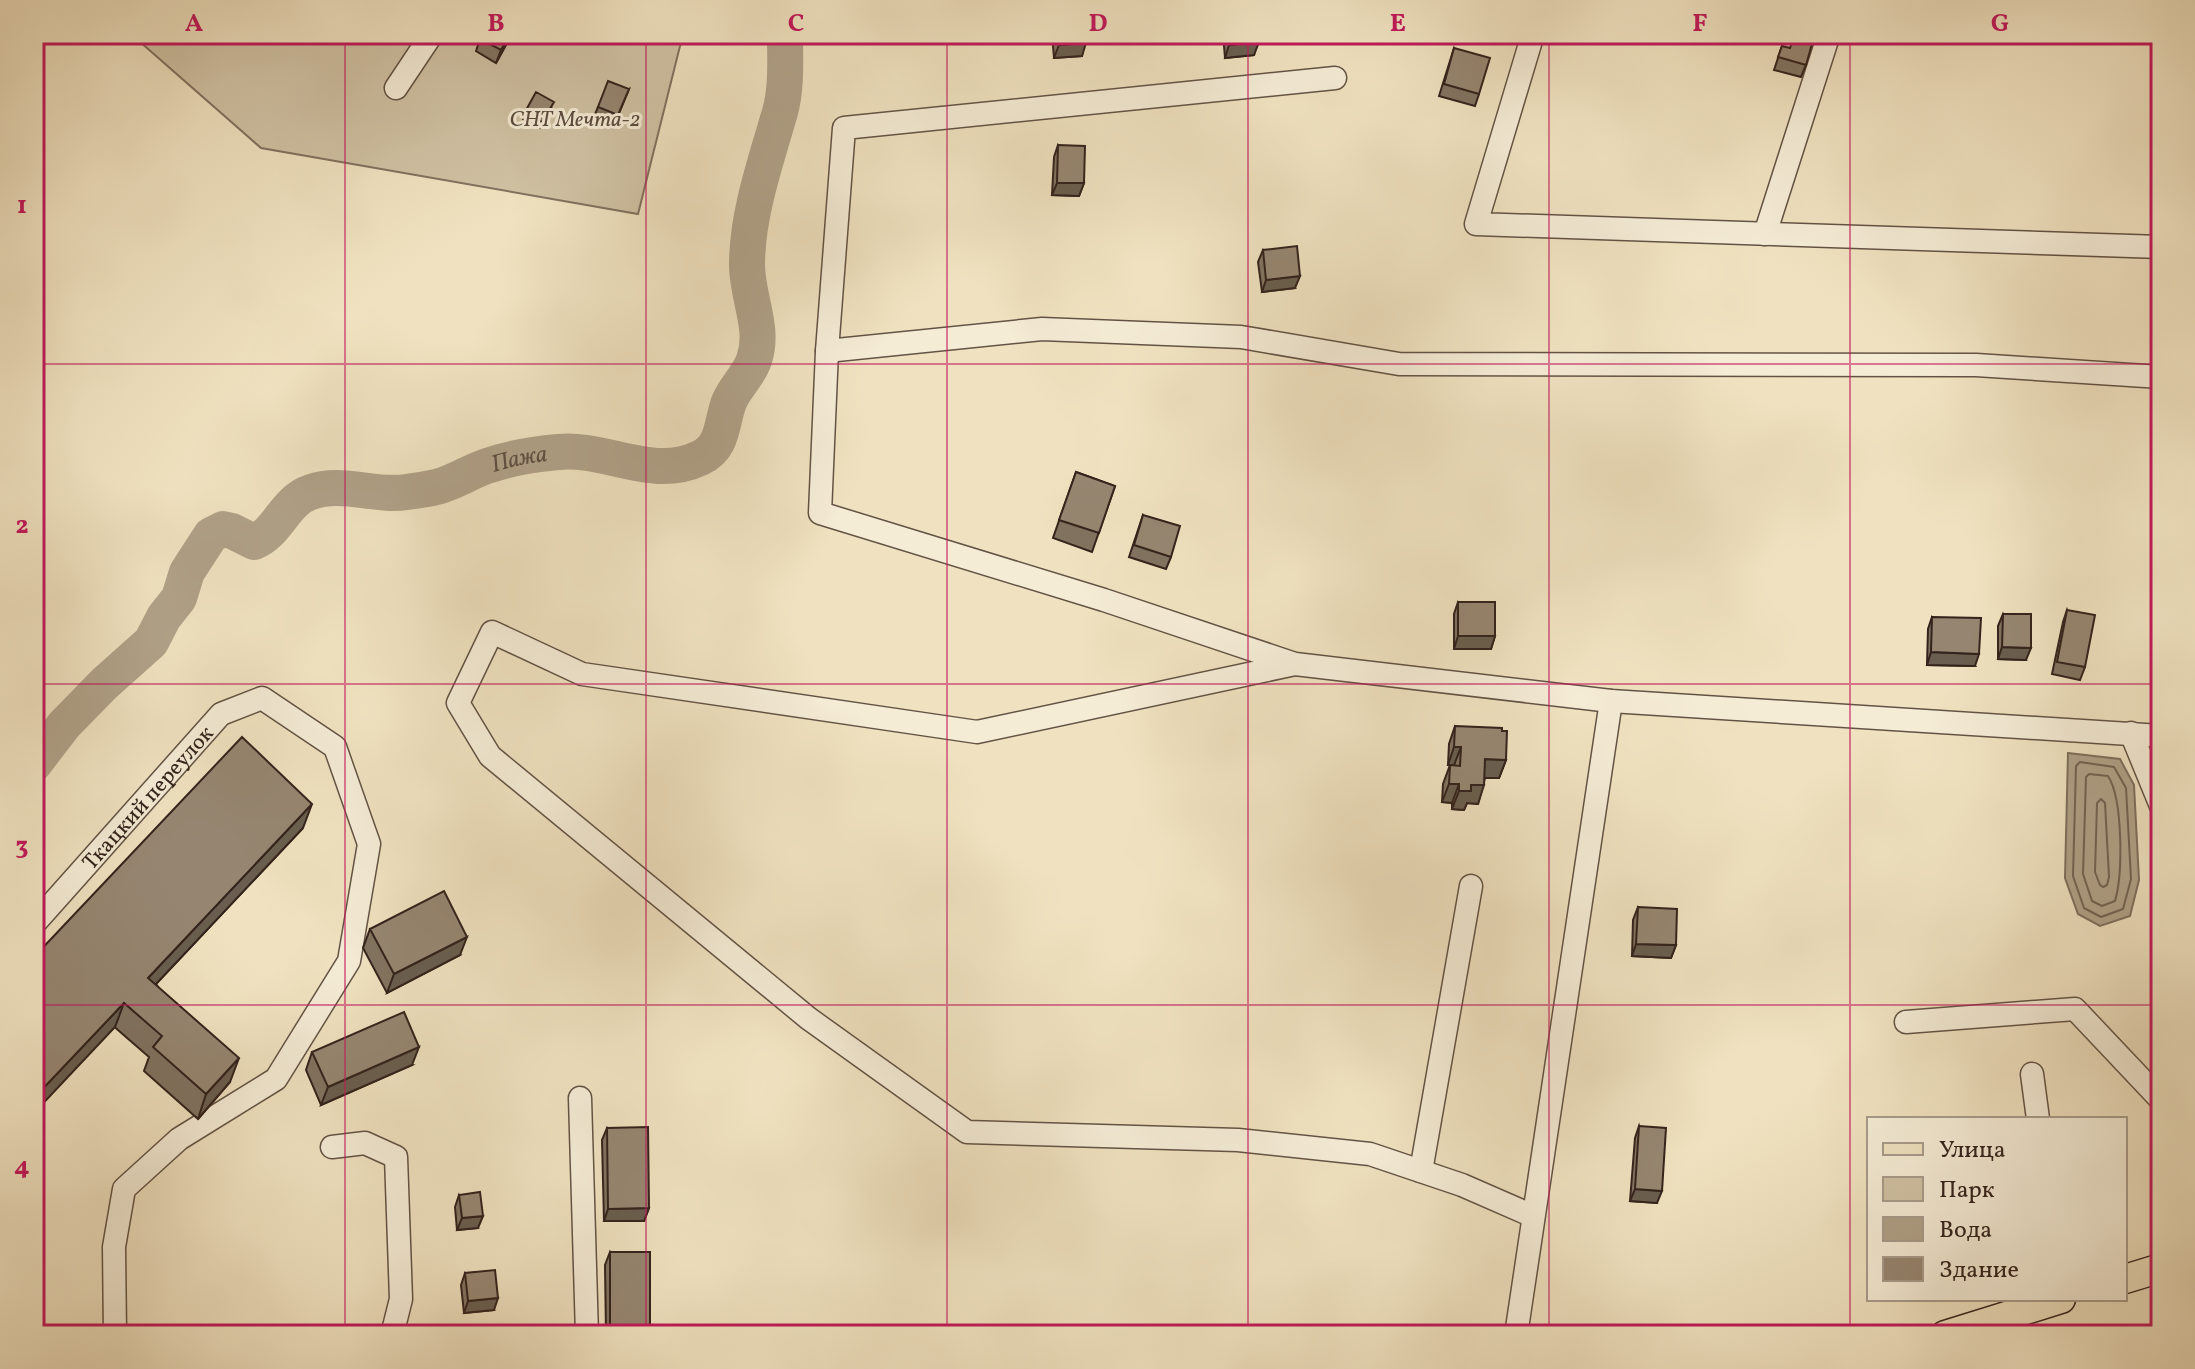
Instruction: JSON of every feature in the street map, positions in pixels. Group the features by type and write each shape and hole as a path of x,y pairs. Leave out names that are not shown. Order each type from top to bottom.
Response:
{"main road":[{"path":"2127,1278 2161,1268"},
{"path":"1945,1335 2054,1301"}],"street":[{"path":"396,88 432,34"},
{"path":"1533,34 1476,224 2161,247"},
{"path":"1765,234 1829,34"},
{"path":"1335,78 844,128 827,351 820,513 1104,600 1295,664 1611,701 2161,736"},
{"path":"827,351 1042,329 1241,337 1399,364 1976,365 2161,377"},
{"path":"1295,664 977,732 582,674 492,632 458,703 490,756 808,1018 967,1132 1238,1140 1370,1154 1462,1185 1533,1216"},
{"name":"Ткацкий переулок","path":"34,924 221,714 262,698 335,747 369,844 349,961 276,1079 179,1139 124,1189 114,1247 115,1335"},
{"path":"1516,1335 1611,701"},
{"path":"2131,733 2161,806"},
{"path":"1421,1171 1471,886"},
{"path":"1906,1022 2075,1009 2161,1100"},
{"path":"2032,1074 2038,1117"},
{"path":"580,1098 587,1335"},
{"path":"332,1147 365,1143 396,1157 401,1299 392,1335"}],"green space":[{"name":"СНТ Мечта-2","path":"131,34 685,34 638,214 261,148"}],"water":[{"path":"2068,753 2120,759 2134,785 2139,880 2130,916 2100,926 2078,914 2065,878"}],"building":[{"path":"483,34 510,34 501,50 480,39"},
{"path":"1058,34 1086,34 1086,43 1059,45"},
{"path":"1228,34 1258,34 1259,42 1229,45"},
{"path":"1793,39 1812,44 1806,65 1778,57 1782,46 1790,48"},
{"path":"1454,48 1490,58 1479,94 1444,84"},
{"path":"608,81 629,89 618,115 598,107"},
{"path":"536,92 554,102 542,122 525,112"},
{"path":"1058,145 1085,146 1084,183 1057,183"},
{"path":"1297,246 1300,276 1266,280 1263,250"},
{"path":"1076,472 1115,486 1099,533 1059,520"},
{"path":"1143,515 1180,526 1171,557 1134,545"},
{"path":"1458,602 1495,602 1495,636 1458,636"},
{"path":"2067,610 2095,615 2085,667 2057,662"},
{"path":"2003,614 2031,614 2031,648 2002,647"},
{"path":"1932,617 1981,618 1979,654 1931,652"},
{"path":"1455,726 1502,728 1502,731 1507,731 1506,760 1485,759 1484,785 1471,785 1471,791 1459,791 1459,784 1449,784 1450,765 1460,766 1461,747 1454,747"},
{"path":"242,737 312,804 148,978 239,1058 206,1094 153,1047 162,1036 124,1003 34,1098 34,957"},
{"path":"444,891 467,937 394,974 370,929"},
{"path":"1638,907 1677,909 1676,945 1636,944"},
{"path":"404,1012 419,1047 328,1087 312,1052"},
{"path":"1639,1126 1666,1128 1662,1191 1635,1189"},
{"path":"648,1127 649,1208 608,1209 607,1128"},
{"path":"480,1192 483,1216 462,1218 459,1195"},
{"path":"610,1252 650,1252 650,1334 610,1334"},
{"path":"495,1270 498,1298 468,1301 465,1273"}],"waterway":[{"name":"Пажа","path":"34,764 64,725 151,642 164,617 179,598 187,572 211,535 223,529 254,542 270,531 294,502 323,489 395,493 425,489 449,483 496,463 558,452 594,454 664,466 700,458 714,448 729,402 752,365 757,348 757,325 748,277 748,246 758,188 782,102 785,34"}]}
